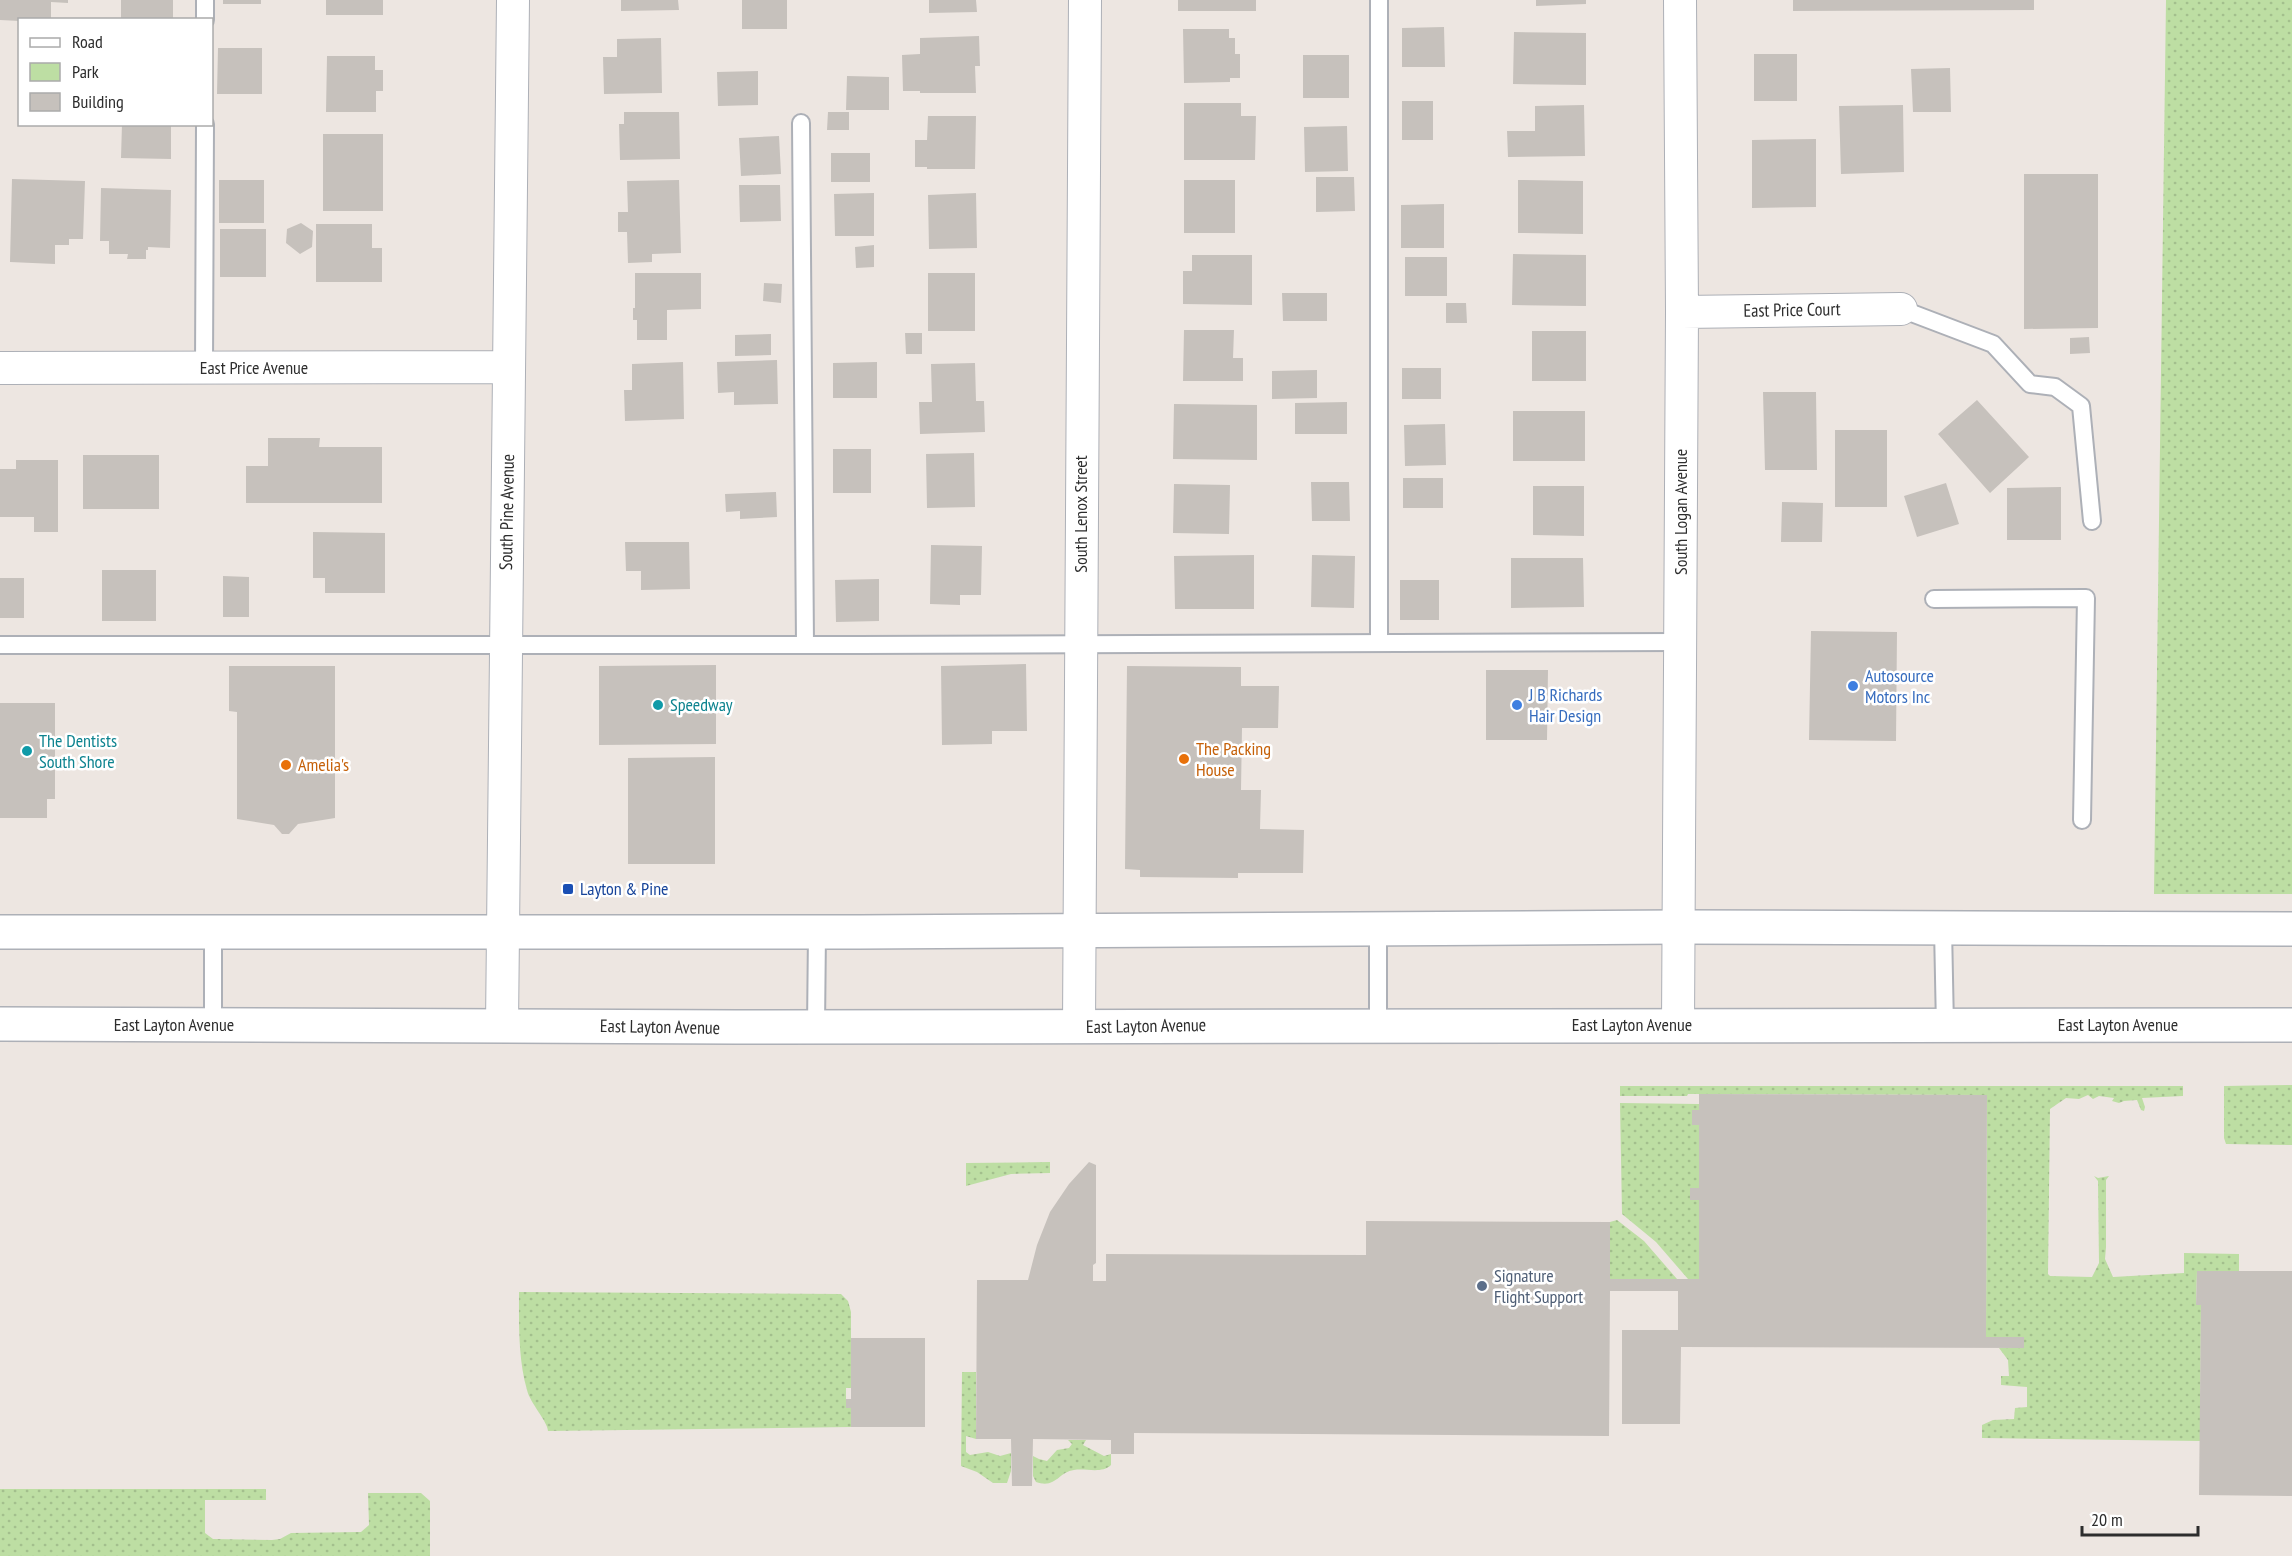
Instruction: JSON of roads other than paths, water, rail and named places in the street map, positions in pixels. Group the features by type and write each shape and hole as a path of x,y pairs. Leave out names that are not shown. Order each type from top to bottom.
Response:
{"main road":[{"path":"0,932 817,932 1679,927 2292,929"},
{"name":"East Layton Avenue","path":"0,1024 1945,1027 2292,1024"}],"street":[{"name":"South Pine Avenue","path":"502,1025 513,0"},
{"name":"South Lenox Street","path":"1079,1027 1085,0"},
{"name":"South Logan Avenue","path":"1677,1025 1682,312 1680,0"},
{"name":"East Price Court","path":"1682,312 1901,309"},
{"name":"East Price Avenue","path":"0,368 509,367"}],"lane":[{"path":"205,0 205,18"},
{"path":"1378,0 1378,643"},
{"path":"801,123 806,645"},
{"path":"204,369 205,126"},
{"path":"1901,309 1993,344 2030,384 2055,387 2081,406 2092,521"},
{"path":"1934,599 2086,598 2082,820"},
{"path":"0,645 1080,645 1680,642"},
{"path":"1943,928 1945,1027"},
{"path":"1378,929 1378,1025"},
{"path":"816,1027 817,932"},
{"path":"213,933 213,1025"}],"place":[{"name":"Autosource Motors Inc","path":"1853,686"},
{"name":"Speedway","path":"658,705"},
{"name":"J B Richards Hair Design","path":"1517,705"},
{"name":"The Dentists South Shore","path":"27,751"},
{"name":"The Packing House","path":"1184,759"},
{"name":"Amelia's","path":"286,765"},
{"name":"Layton & Pine","path":"568,889"},
{"name":"Signature Flight Support","path":"1482,1286"}]}
